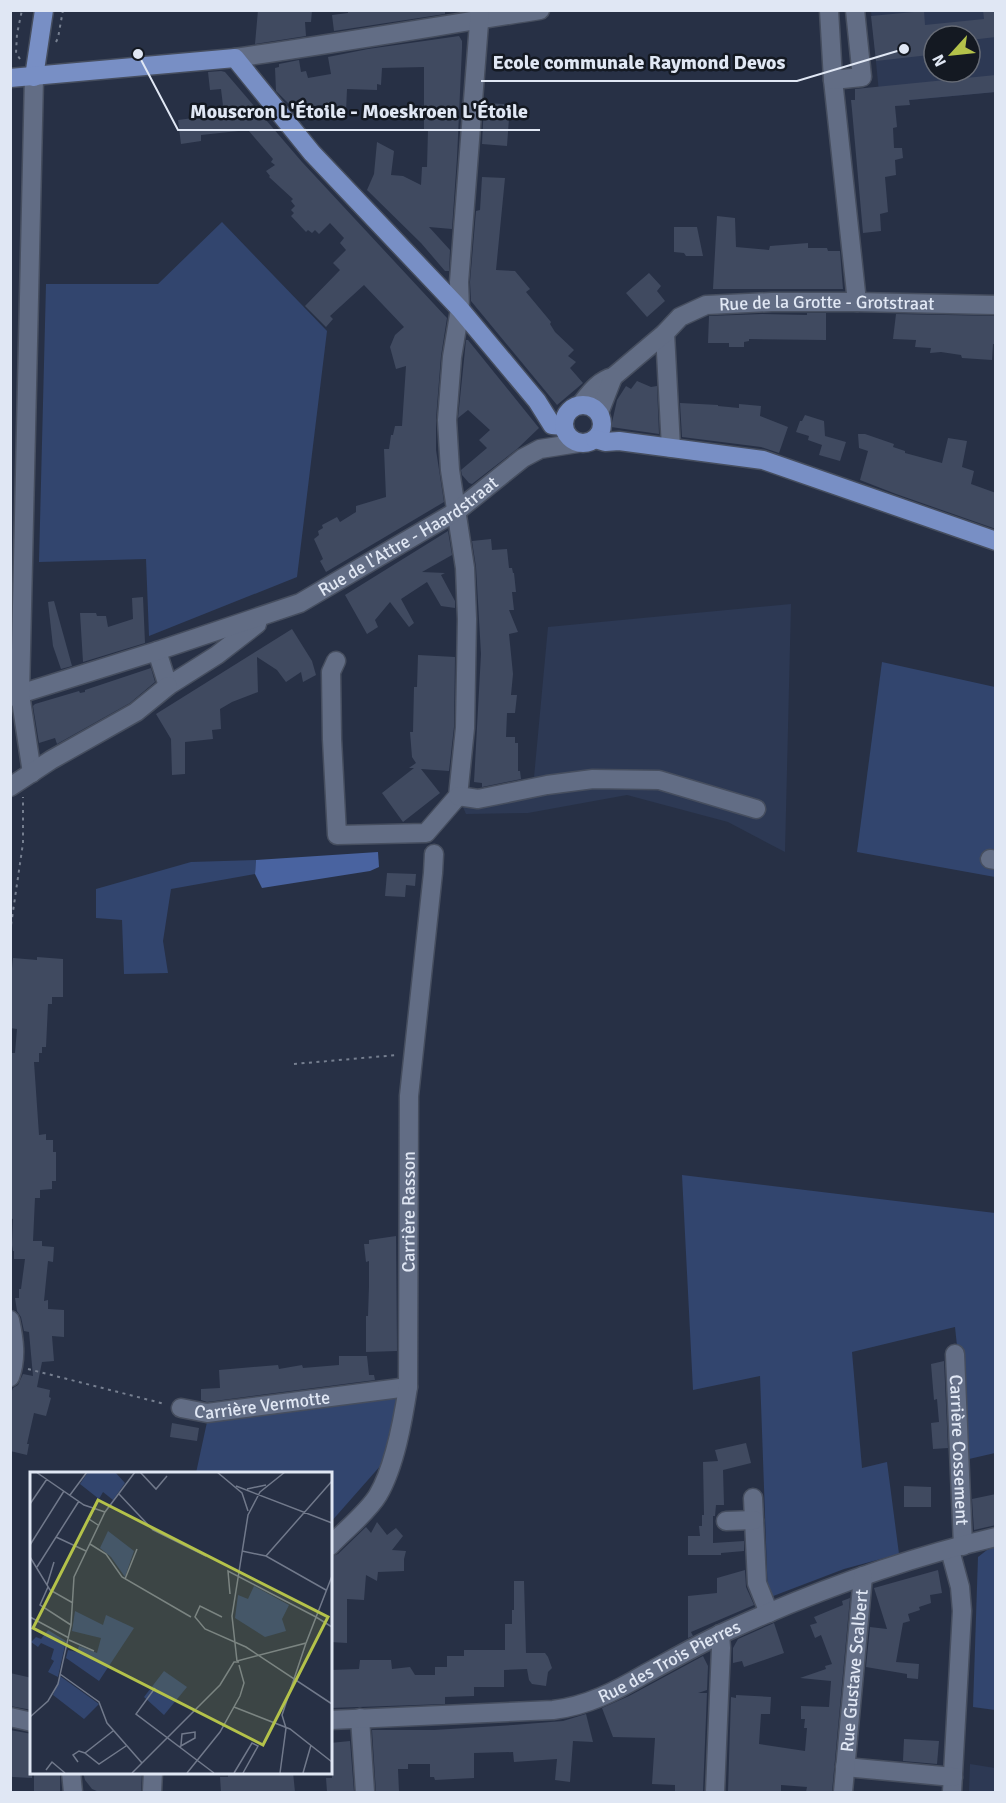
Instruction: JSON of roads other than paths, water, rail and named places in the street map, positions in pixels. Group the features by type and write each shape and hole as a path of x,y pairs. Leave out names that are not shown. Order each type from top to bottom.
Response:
{"main road":[{"path":"34,77 44,10"},
{"path":"10,78 235,58 312,153 460,309 537,401 564,423 569,438 594,430"},
{"path":"564,423 572,408 580,404 592,406 594,430 605,442 619,441 763,460 996,541"}],"street":[{"path":"235,58 479,16 540,10"},
{"path":"829,10 833,80 857,302"},
{"path":"833,80 862,77 855,10"},
{"path":"336,661 331,672 337,835 426,833 458,796 465,728 467,619 465,568 450,470 447,420 452,357 460,309 459,282 479,16"},
{"path":"21,780 15,695 34,77"},
{"name":"Rue de la Grotte - Grotstraat","path":"580,404 596,385 613,377 665,333 680,317 706,305 857,302 996,305"},
{"path":"665,333 671,448"},
{"name":"Rue de la Grotte - Grotstraat","path":"594,430 613,377"},
{"name":"Rue de l'Attre - Haardstraat","path":"540,449 564,423"},
{"name":"Rue de l'Attre - Haardstraat","path":"15,695 300,603 457,511 523,458 540,449 594,430"},
{"name":"Rue de l'Attre - Haardstraat","path":"21,780 51,760 136,712 168,686 217,654 271,614"},
{"path":"157,651 168,686"},
{"path":"458,796 478,799 593,779 659,780 756,809"},
{"name":"Carrière Rasson","path":"332,1544 379,1494 404,1416 408,1387 408,1096 434,873 434,854"},
{"path":"10,1320 14,1344 12,1371"},
{"name":"Carrière Cossement","path":"953,1785 962,1611 957,1548 955,1354"},
{"name":"Carrière Vermotte","path":"181,1408 207,1413 408,1387"},
{"path":"753,1498 757,1583 768,1613"},
{"path":"726,1521 754,1520"},
{"name":"Rue des Trois Pierres","path":"332,1720 571,1708 609,1694 720,1634 768,1613 863,1576 996,1537"},
{"name":"Rue Gustave Scalbert","path":"843,1792 863,1576"},
{"path":"715,1792 720,1634"},
{"path":"10,1718 30,1722"},
{"path":"360,1718 365,1792"},
{"name":"Rue Gustave Scalbert","path":"845,1767 953,1785"},
{"path":"71,1773 73,1792"},
{"path":"152,1792 153,1773"}],"place":[{"name":"Ecole communale Raymond Devos","path":"904,49"},
{"name":"Mouscron L'Étoile - Moeskroen L'Étoile","path":"138,54"}]}
